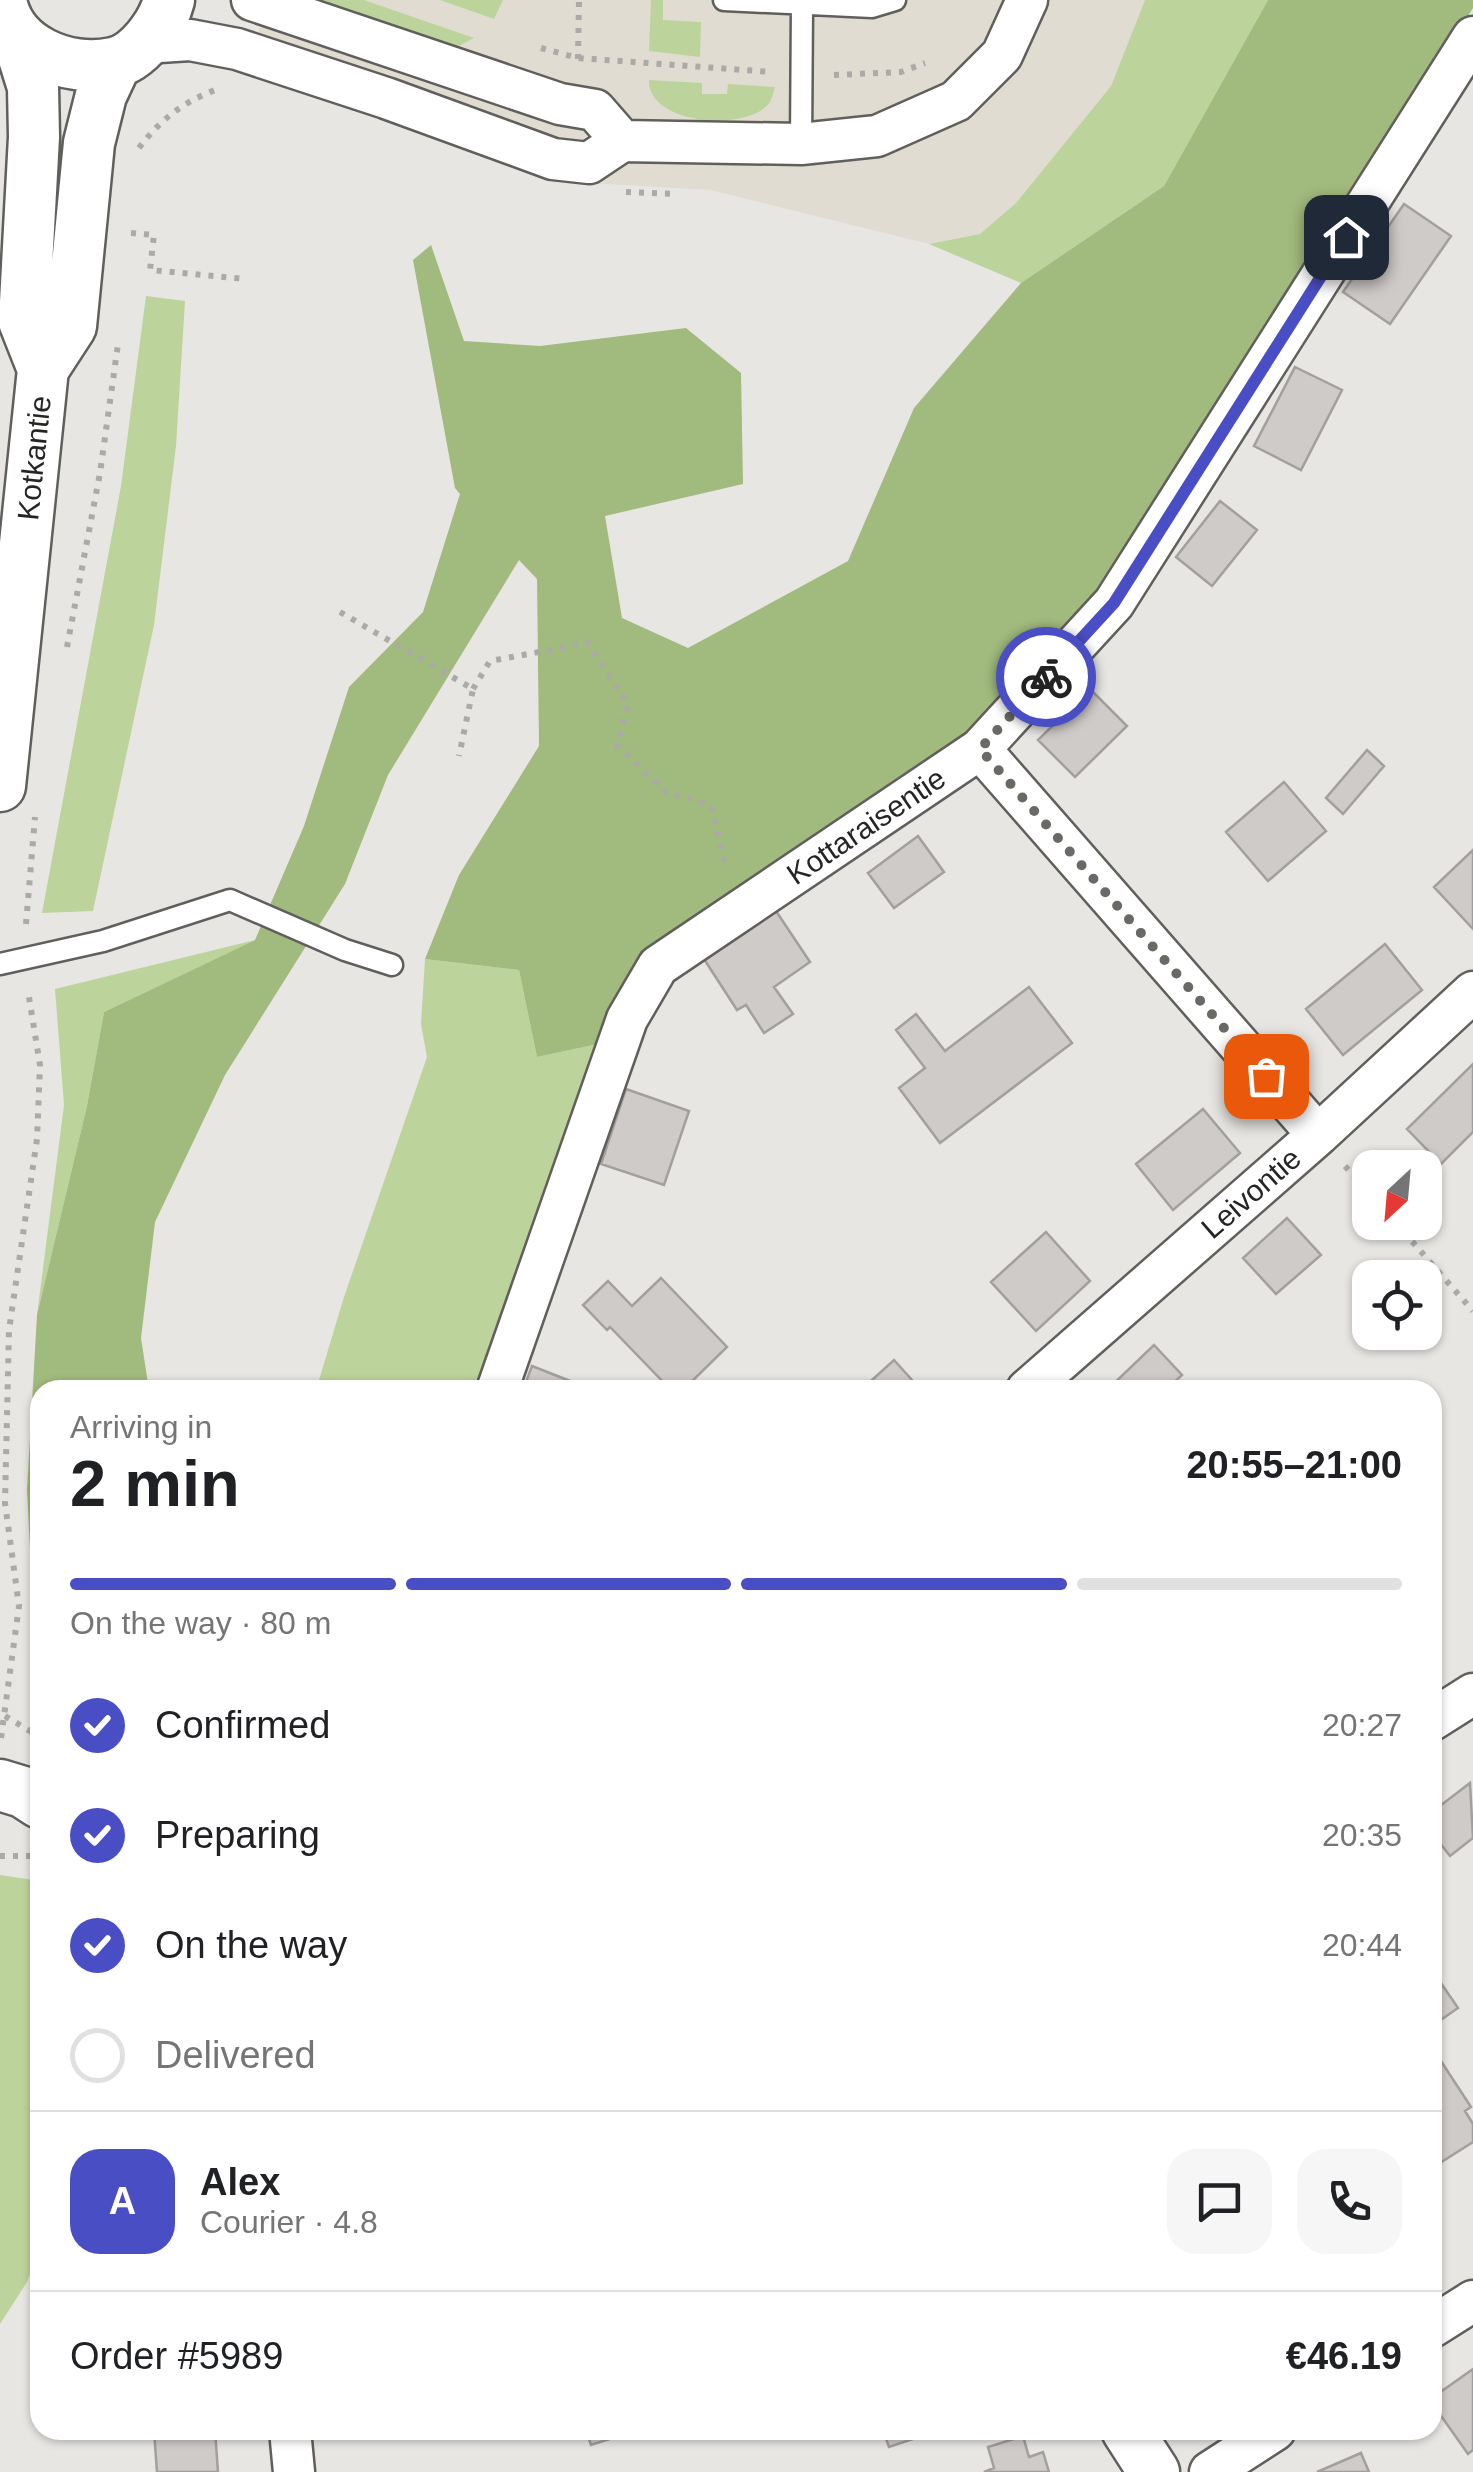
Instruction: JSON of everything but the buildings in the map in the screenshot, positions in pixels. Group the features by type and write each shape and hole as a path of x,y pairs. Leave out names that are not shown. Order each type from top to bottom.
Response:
{"street":[{"name":"Kotkantie","path":"43,369 70,326 89,142 100,95 130,53 165,15 169,0"},
{"path":"252,0 560,104 595,110 622,141"},
{"path":"5,17 54,60 80,65 190,40 237,49 553,159 589,163 622,141 800,144 876,136 956,101 1002,55 1027,0"},
{"name":"Kotkantie","path":"5,17 33,87 24,322 43,369 19,794"},
{"name":"Kottaraisentie","path":"501,1380 627,1019 658,966 980,749 1114,603 1473,37"},
{"path":"980,749 1318,1135"},
{"name":"Leivontie","path":"1037,1380 1318,1135 1473,992"},
{"path":"1442,1714 1473,1694"},
{"path":"0,1786 30,1797"},
{"path":"1442,2321 1473,2301"},
{"path":"291,2440 294,2472"},
{"path":"1133,2440 1154,2472"},
{"path":"1210,2472 1260,2440"}],"lane":[{"path":"724,0 872,8 895,0"},
{"path":"800,144 802,5"},
{"path":"0,964 103,941 230,900 344,950 392,965"}],"path":[{"path":"577,72 580,0"},
{"path":"556,52 578,58 774,72"},
{"path":"828,75 901,72 936,56"},
{"path":"138,165 139,148 161,120 190,100 227,86"},
{"path":"130,251 133,216"},
{"path":"131,233 154,236 150,270 246,279"},
{"path":"66,648 100,473 118,343"},
{"path":"340,612 473,689"},
{"path":"458,756 473,689 490,661 588,643 628,704 617,745 666,792 711,805 736,913"},
{"path":"0,1746 19,1606 5,1503 9,1330 37,1140 40,1065 23,959 19,794"},
{"path":"1411,1240 1473,1311"},
{"path":"5,1716 30,1730"},
{"path":"0,1856 30,1856"}],"shaded area":[{"path":"265,0 1145,0 1111,86 1016,203 980,234 929,244 710,190 571,182 251,72"}],"green space":[{"path":"312,0 364,0 474,38 457,47 442,46"},
{"path":"440,0 503,0 494,19"},
{"path":"651,0 663,0 663,20 701,22 700,57 649,51"},
{"path":"1145,0 1268,0 1164,186 1021,283 929,244 980,234 1016,203 1111,86"},
{"path":"1268,0 1473,0 1473,8 1105,585 970,732 641,952 598,1044 537,1057 519,970 425,959 459,875 539,746 537,579 519,560 388,775 345,884 225,1075 155,1222 141,1338 147,1380 33,1380 37,1315 87,1106 104,1012 255,940 304,826 349,687 423,612 460,494 455,488 413,260 431,245 464,341 540,346 686,328 741,373 743,484 605,516 622,618 688,648 848,561 914,408 1021,283 1164,186"},
{"path":"649,80 702,83 702,94 727,94 728,84 775,87 770,102 759,112 722,121 701,120 664,107 653,95"},
{"path":"146,296 185,301 176,446 154,625 93,911 42,913 121,486"},
{"path":"255,940 104,1012 87,1106 37,1315 64,1105 55,989"},
{"path":"425,959 519,970 537,1057 598,1044 482,1380 319,1380 427,1057 421,1024"},
{"path":"30,1438 30,1548 27,1490"},
{"path":"0,1875 30,1880 30,2275 0,2324"}],"way so far":[{"path":"1046,677 980,749 1266,1076"}],"route":[{"path":"1046,677 1114,603 1346,237"}]}
